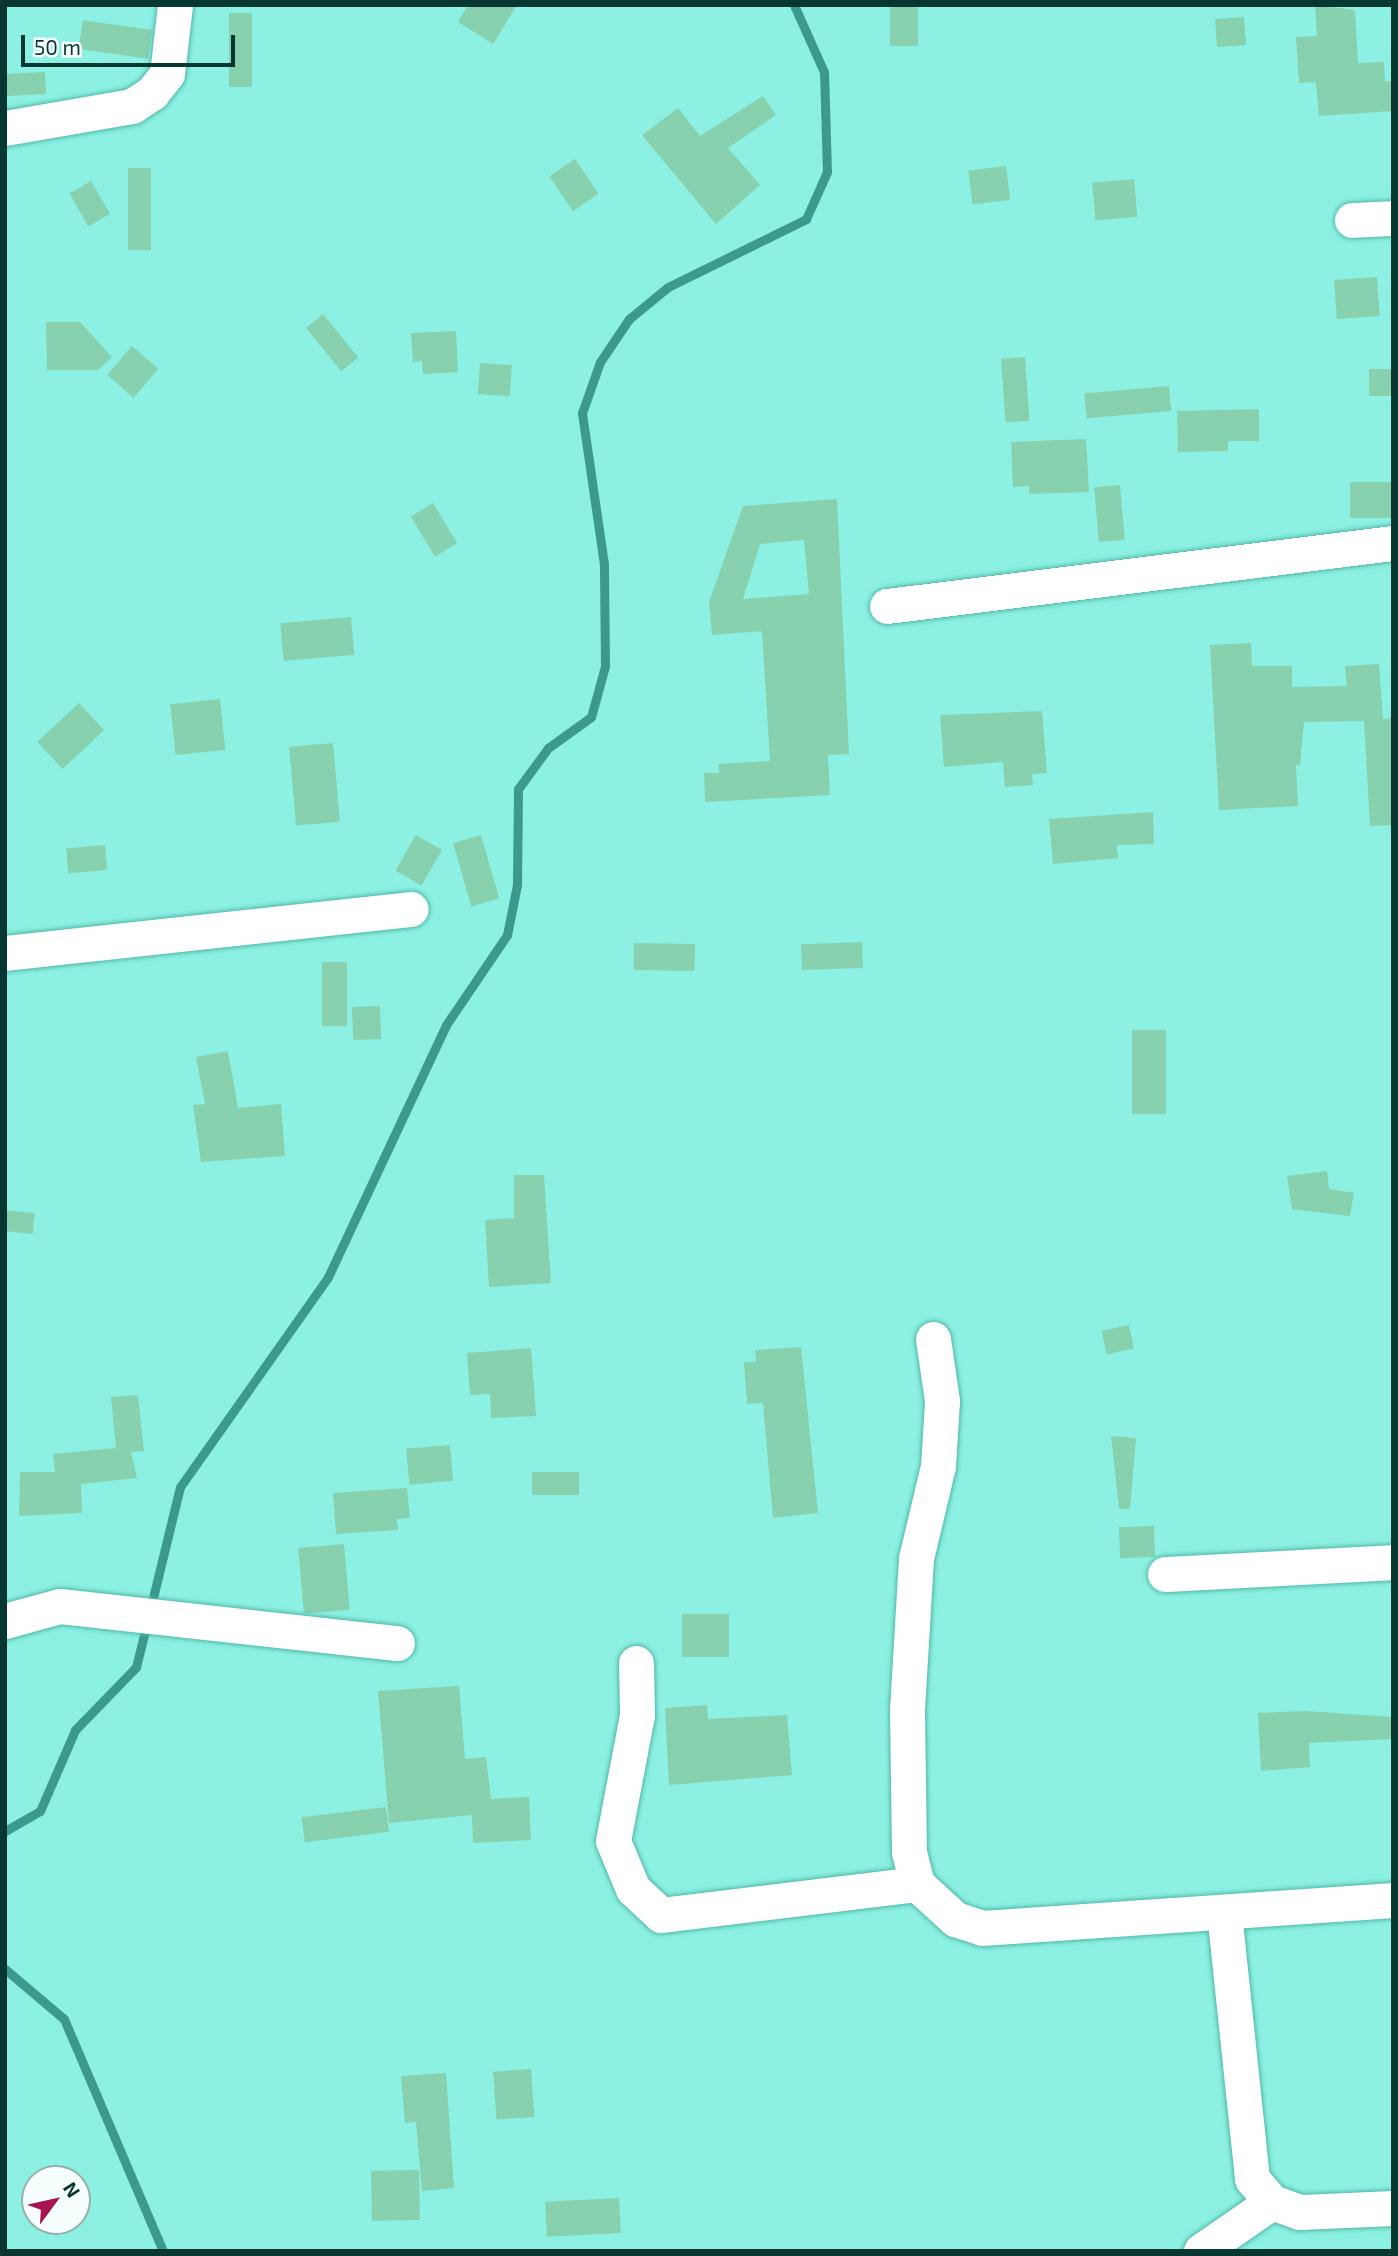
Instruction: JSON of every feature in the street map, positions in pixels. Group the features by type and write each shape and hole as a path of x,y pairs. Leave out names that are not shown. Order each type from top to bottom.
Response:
{"street":[{"path":"5,128 132,106 152,93 167,74 175,5"},
{"path":"1352,219 1393,218"},
{"path":"887,606 1393,543"},
{"path":"5,953 411,909"},
{"path":"933,1339 942,1401 938,1466 916,1558 906,1710 909,1852 917,1884 955,1919 982,1928 1393,1900"},
{"path":"1165,1574 1393,1562"},
{"path":"5,1621 60,1606 397,1643"},
{"path":"636,1663 637,1715 614,1841 634,1889 661,1915 917,1884"},
{"path":"1224,1912 1252,2179 1272,2202 1300,2211 1393,2208"},
{"path":"1207,2248 1272,2202"}],"building":[{"path":"468,5 517,5 493,44 458,22"},
{"path":"890,5 918,5 918,46 890,46"},
{"path":"1315,5 1355,10 1358,63 1384,62 1385,81 1393,81 1393,111 1319,116 1316,82 1299,83 1296,37 1317,36"},
{"path":"229,13 252,13 252,87 229,87"},
{"path":"1244,17 1246,45 1217,47 1215,19"},
{"path":"83,20 152,30 148,59 79,49"},
{"path":"45,72 46,94 6,96 5,74"},
{"path":"763,96 776,115 728,148 760,185 716,224 642,135 678,108 700,136"},
{"path":"575,159 598,194 573,211 549,176"},
{"path":"1006,166 1010,200 972,204 968,171"},
{"path":"128,168 151,168 151,250 128,250"},
{"path":"1134,179 1137,217 1095,221 1092,183"},
{"path":"91,181 110,214 88,226 69,194"},
{"path":"1377,277 1380,316 1337,319 1334,280"},
{"path":"323,314 358,358 341,371 306,328"},
{"path":"46,322 80,322 112,357 98,370 47,370"},
{"path":"456,331 458,372 423,374 422,361 413,362 411,333"},
{"path":"132,346 158,369 133,398 107,375"},
{"path":"1025,357 1029,421 1006,423 1001,359"},
{"path":"480,363 512,365 510,396 478,394"},
{"path":"1369,369 1393,369 1393,396 1369,396"},
{"path":"1169,386 1171,411 1087,418 1084,393"},
{"path":"1259,409 1259,441 1228,441 1228,451 1178,452 1177,411"},
{"path":"1086,439 1089,492 1029,494 1029,486 1013,487 1011,442"},
{"path":"1350,482 1393,482 1393,518 1350,518"},
{"path":"1120,485 1125,540 1099,542 1094,487"},
{"path":"837,499 849,754 828,755 830,795 705,802 704,773 719,773 718,764 770,761 762,631 712,635 709,602 743,506","holes":["804,540 809,594 743,599 760,544"]},
{"path":"433,503 457,543 435,557 411,516"},
{"path":"351,617 354,655 284,661 280,623"},
{"path":"1251,643 1252,666 1292,666 1292,687 1347,686 1345,666 1379,664 1383,719 1393,718 1393,825 1370,826 1364,721 1304,722 1300,765 1296,765 1298,806 1219,810 1210,645"},
{"path":"220,699 225,750 176,755 170,704"},
{"path":"79,703 104,730 63,769 37,742"},
{"path":"1042,711 1047,773 1032,774 1033,785 1005,787 1003,762 944,767 940,715"},
{"path":"333,743 340,822 296,826 289,747"},
{"path":"1153,812 1154,844 1117,845 1118,858 1053,864 1049,819"},
{"path":"416,835 442,850 421,886 396,871"},
{"path":"481,835 499,898 471,906 453,843"},
{"path":"105,845 107,870 68,873 66,848"},
{"path":"862,942 863,968 802,970 801,944"},
{"path":"634,943 695,944 695,971 634,970"},
{"path":"322,962 347,962 347,1026 322,1026"},
{"path":"380,1006 381,1039 353,1040 352,1007"},
{"path":"1132,1030 1166,1030 1166,1114 1132,1114"},
{"path":"228,1051 238,1108 281,1104 285,1156 201,1162 193,1105 205,1104 196,1057"},
{"path":"1327,1171 1329,1189 1354,1193 1350,1216 1292,1209 1287,1176"},
{"path":"514,1175 544,1175 551,1283 489,1287 485,1220 514,1218"},
{"path":"5,1210 35,1213 33,1234 5,1231"},
{"path":"1129,1325 1134,1348 1107,1354 1102,1331"},
{"path":"801,1347 818,1513 773,1518 763,1403 747,1404 744,1362 756,1362 755,1350"},
{"path":"531,1348 536,1416 491,1418 490,1394 470,1395 467,1353"},
{"path":"138,1395 144,1451 131,1452 137,1478 81,1484 82,1513 19,1516 20,1472 55,1472 53,1454 116,1448 111,1397"},
{"path":"1111,1436 1136,1438 1130,1509 1119,1509"},
{"path":"450,1445 453,1481 409,1485 406,1449"},
{"path":"532,1472 579,1472 579,1495 532,1495"},
{"path":"407,1488 410,1518 397,1519 398,1530 336,1534 333,1493"},
{"path":"1154,1526 1155,1557 1120,1558 1119,1527"},
{"path":"344,1544 350,1610 304,1614 298,1548"},
{"path":"682,1614 729,1614 729,1657 682,1657"},
{"path":"459,1686 465,1759 486,1757 491,1799 529,1797 531,1840 473,1843 472,1815 389,1823 378,1691"},
{"path":"707,1705 708,1719 787,1715 792,1775 669,1785 665,1708"},
{"path":"1306,1711 1393,1717 1393,1739 1309,1743 1310,1767 1261,1771 1258,1713"},
{"path":"386,1807 389,1832 305,1842 302,1817"},
{"path":"531,2069 534,2117 496,2120 493,2072"},
{"path":"446,2073 454,2188 422,2191 416,2122 405,2123 401,2076"},
{"path":"419,2170 420,2220 372,2221 371,2171"},
{"path":"619,2198 621,2233 547,2237 545,2202"}],"waterway":[{"path":"150,1610 180,1487 328,1277 446,1025 507,935 517,885 518,789 548,748 591,717 605,666 604,564 582,413 600,362 629,319 668,287 806,219 827,172 824,72 794,5"},
{"path":"5,1831 40,1811 75,1730 136,1667 147,1623"},
{"path":"5,1969 64,2019 163,2251"}]}
